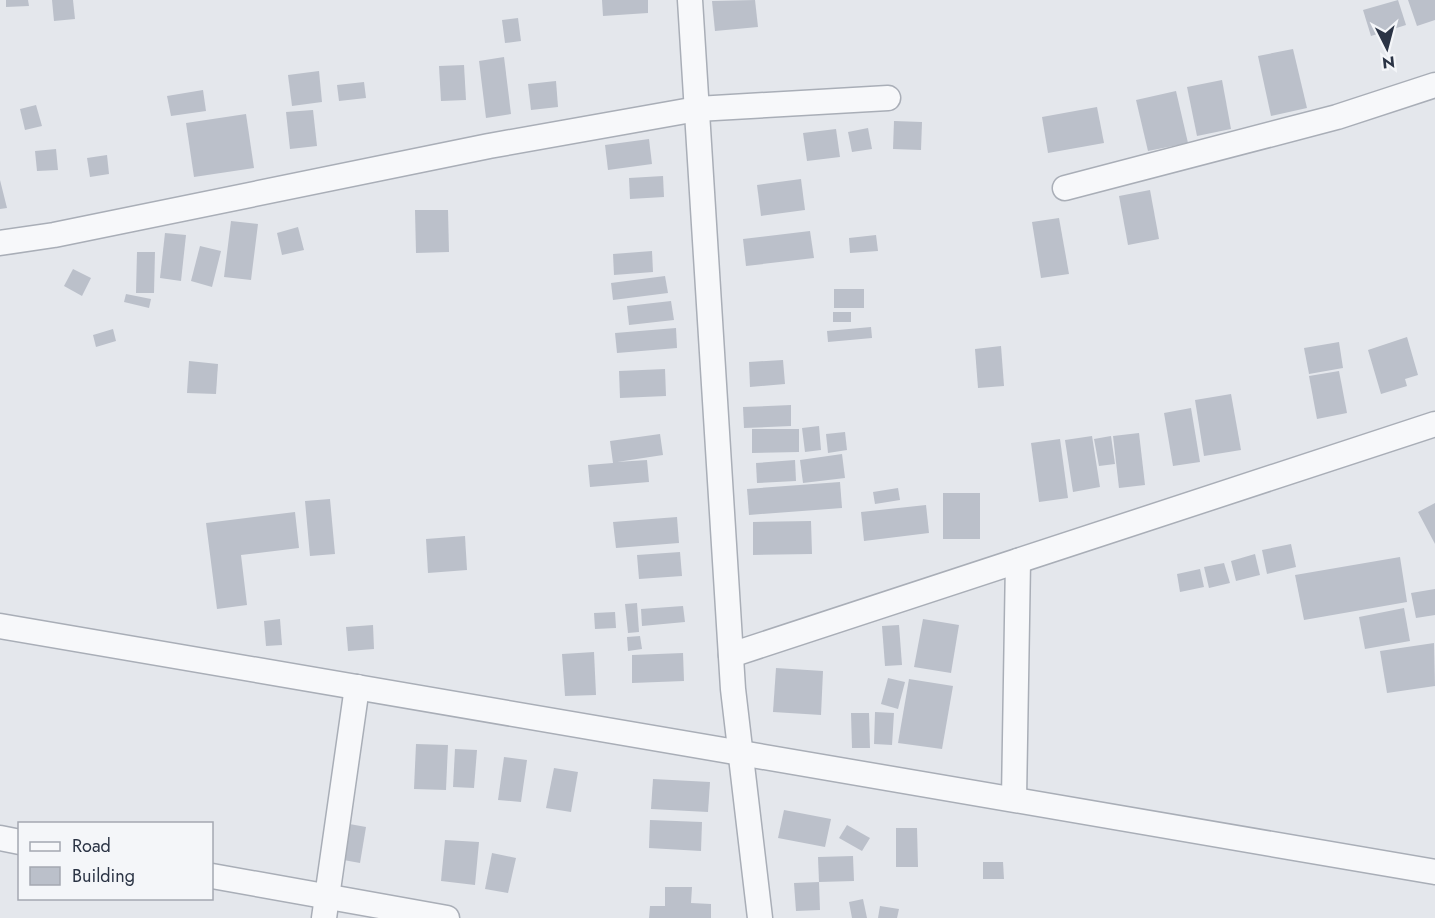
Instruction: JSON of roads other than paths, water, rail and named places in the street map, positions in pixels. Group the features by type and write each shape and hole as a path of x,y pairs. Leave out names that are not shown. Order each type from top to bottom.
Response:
{"street":[{"path":"690,0 731,655 760,918"},
{"path":"1065,188 1337,117 1435,85"},
{"path":"0,243 54,235 489,146 698,109 888,98"},
{"path":"731,655 1435,424"},
{"path":"1014,799 1018,561"},
{"path":"0,626 1435,872"},
{"path":"325,907 357,687"},
{"path":"0,838 18,842"},
{"path":"213,876 325,907 447,918"}]}
